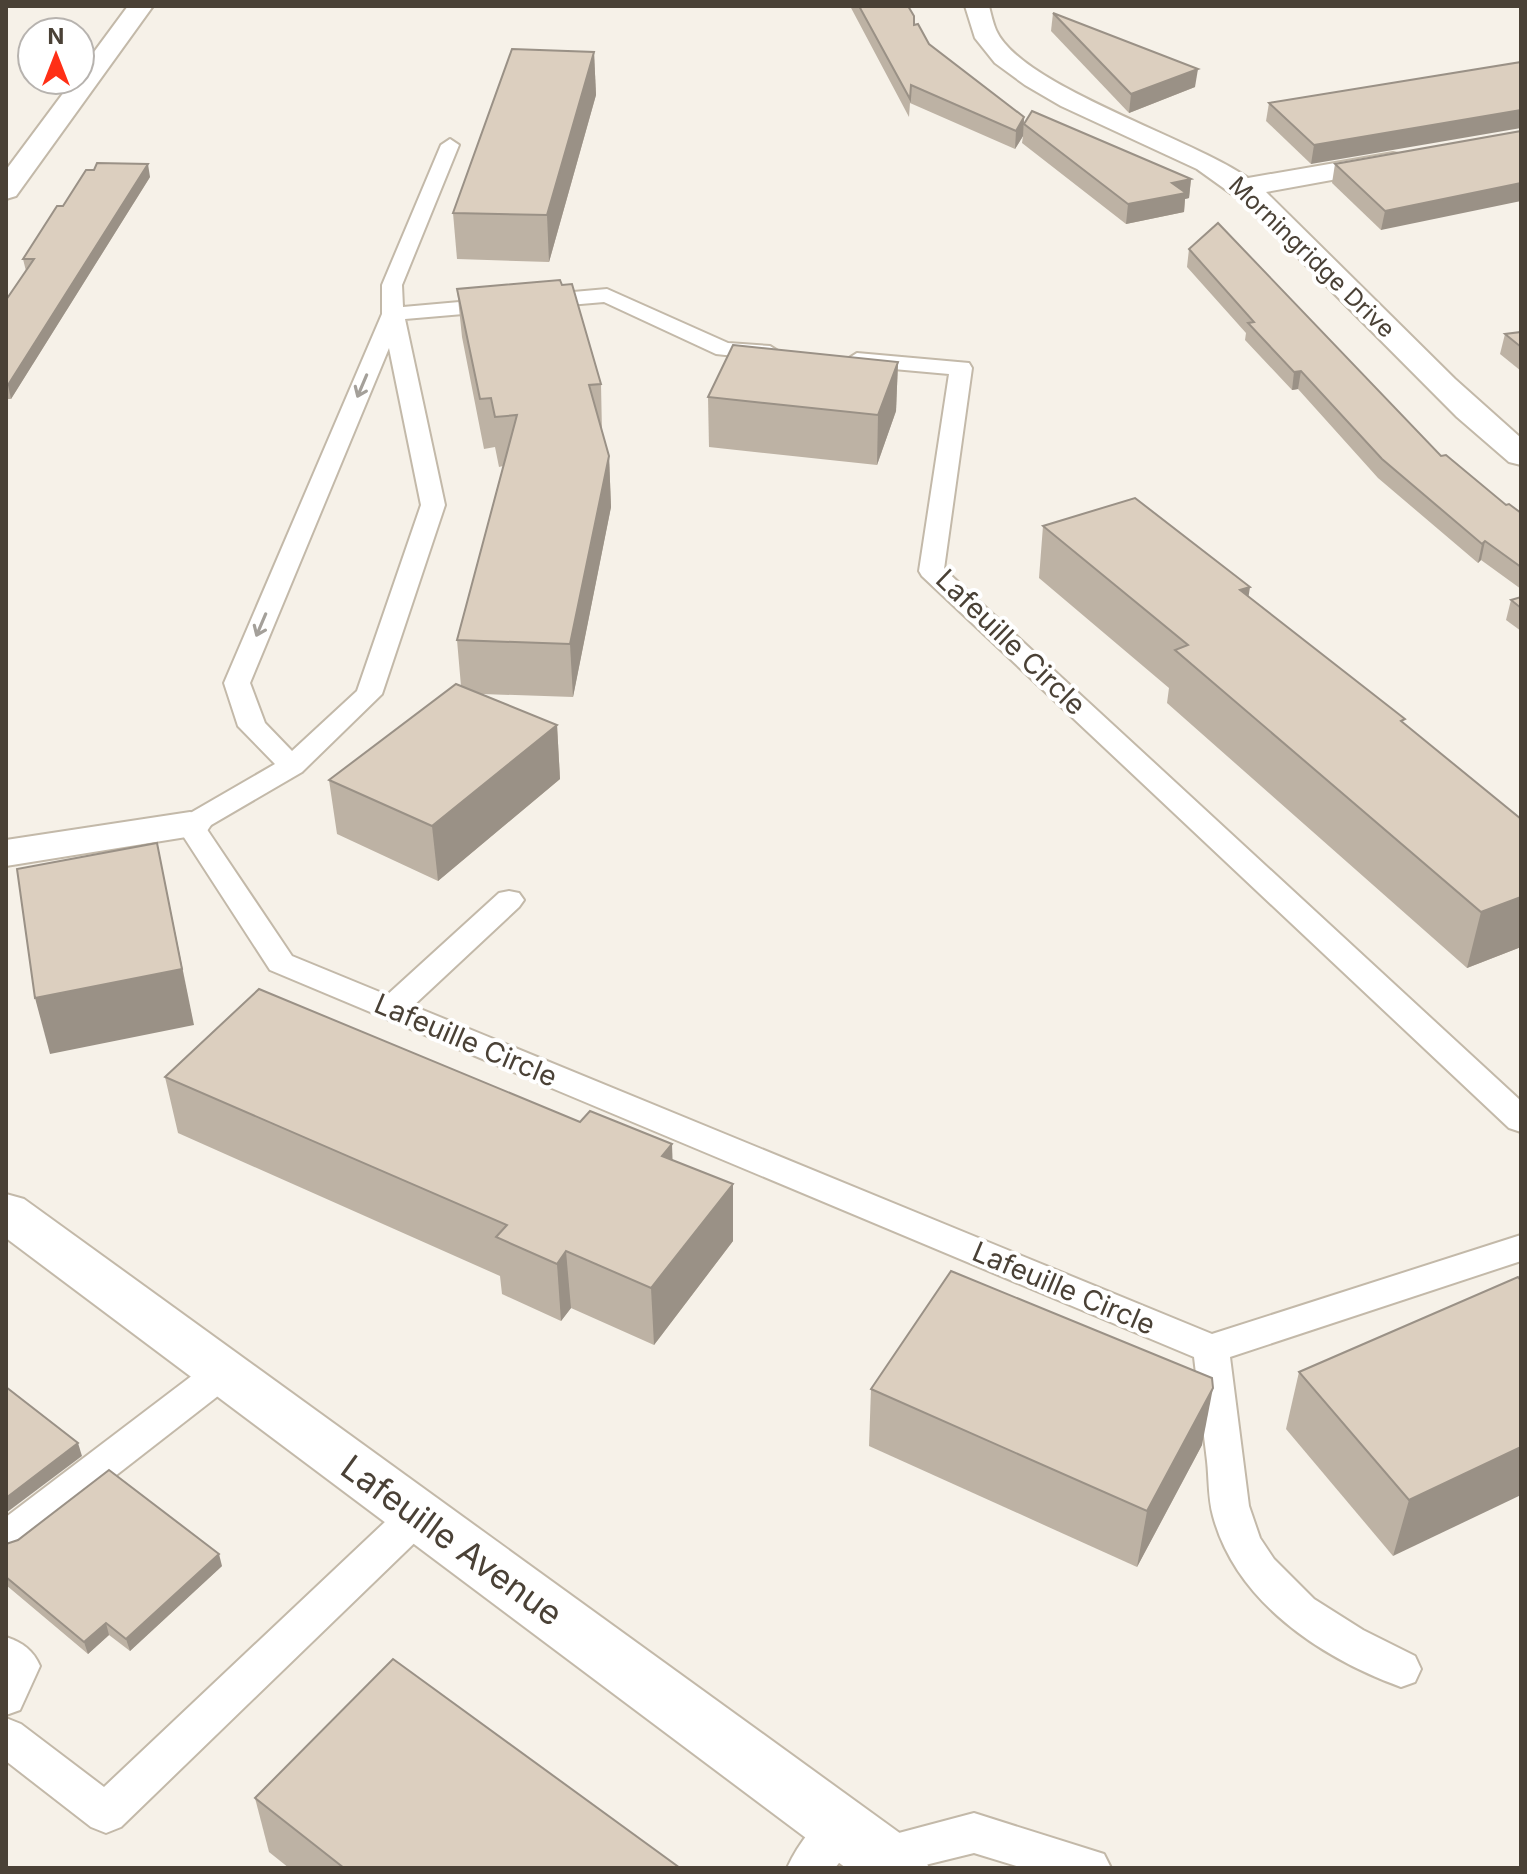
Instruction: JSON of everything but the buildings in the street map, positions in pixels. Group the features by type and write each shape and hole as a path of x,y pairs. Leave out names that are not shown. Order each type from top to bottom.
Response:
{"street":[{"path":"6,190 15,164 141,6"},
{"name":"Morningridge Drive","path":"977,6 981,28 991,45 1030,79 1059,95 1170,143 1244,187 1456,398 1521,455"},
{"path":"1244,187 1423,155"},
{"path":"6,853 190,825"},
{"name":"Lafeuille Avenue","path":"6,1212 418,1515 857,1855"}],"lane":[{"path":"190,825 292,766 369,694 433,505 393,314 392,285 450,145"},
{"path":"393,314 607,295 724,349 788,354"},
{"path":"292,766 252,726 237,683 393,314"},
{"name":"Lafeuille Circle","path":"835,358 961,368 931,571 1521,1120"},
{"name":"Lafeuille Circle","path":"190,825 281,963 1211,1349"},
{"path":"391,1009 509,900"},
{"path":"1401,1669 1337,1637 1289,1603 1261,1575 1244,1547 1232,1516 1211,1349 1521,1248"},
{"path":"6,1539 223,1372"},
{"path":"6,1737 106,1813 418,1515"},
{"path":"6,1655 20,1666 6,1697"},
{"path":"857,1855 974,1833 1089,1868"}]}
